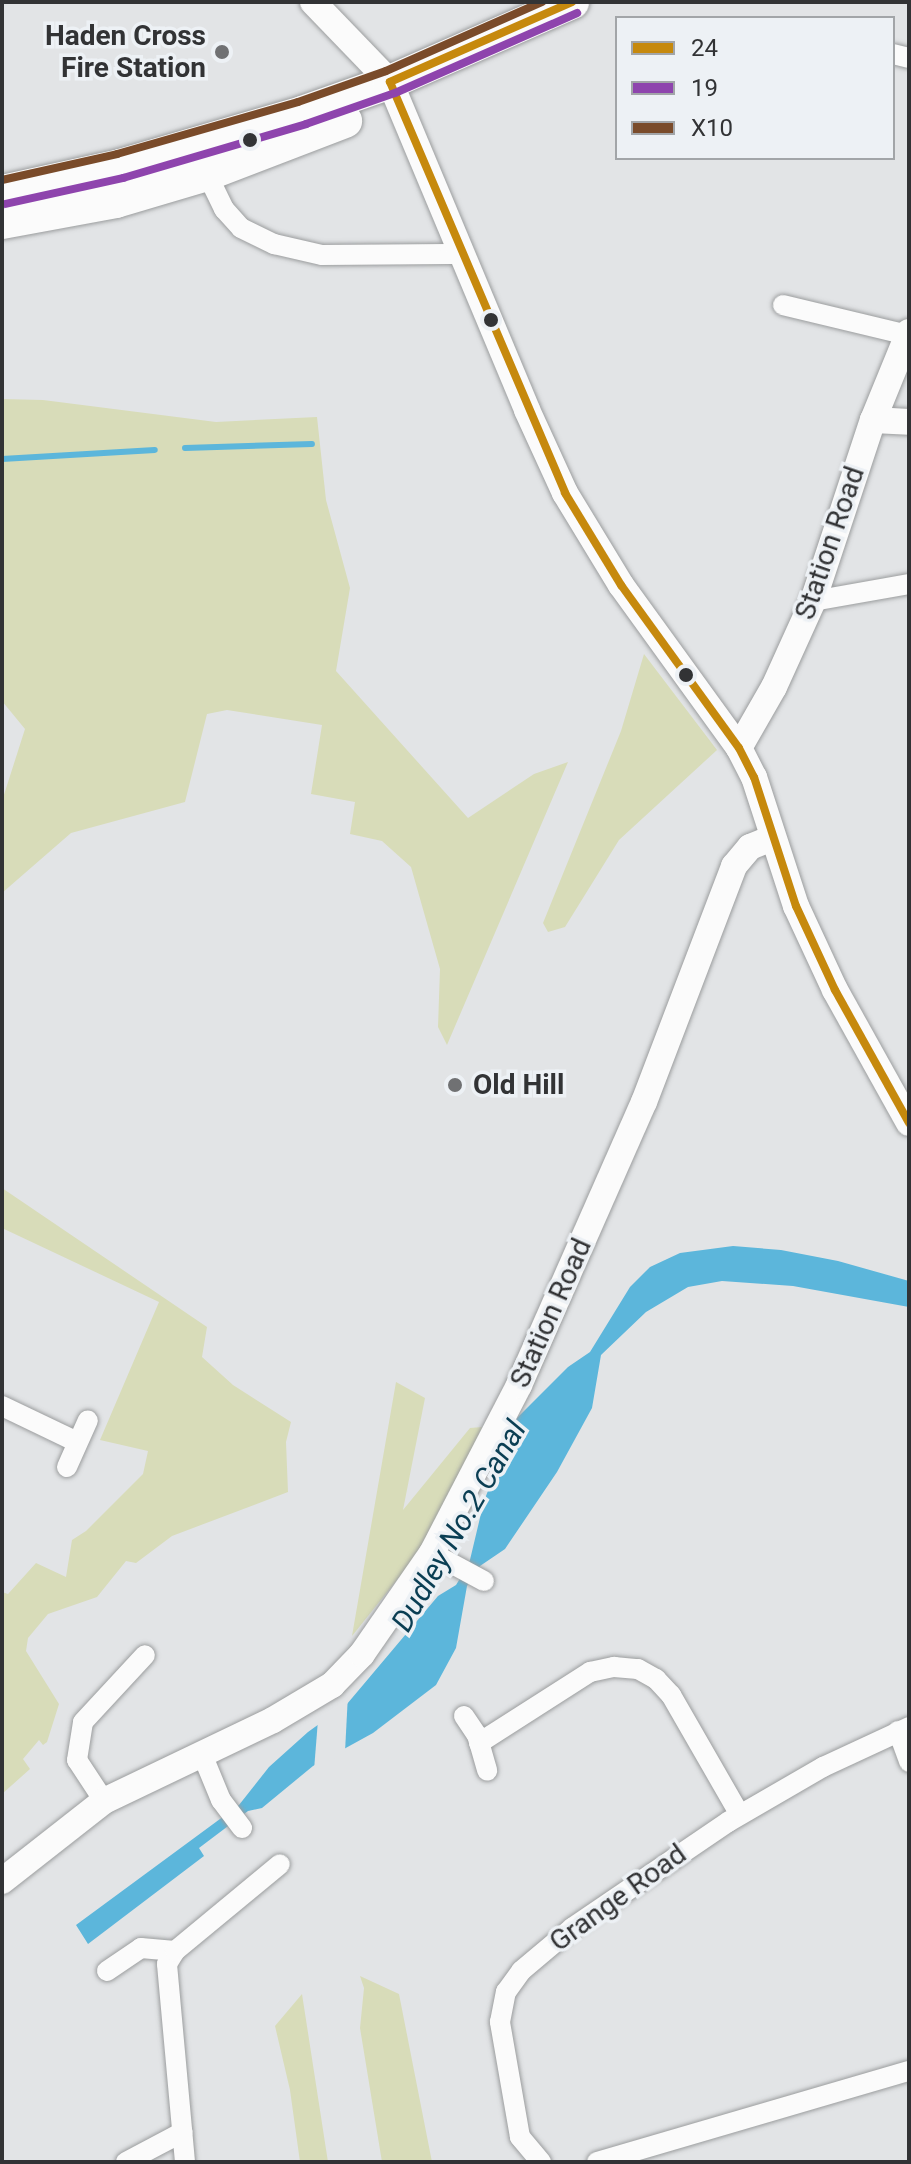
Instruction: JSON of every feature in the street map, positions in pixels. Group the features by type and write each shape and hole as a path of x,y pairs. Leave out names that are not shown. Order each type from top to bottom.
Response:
{"main road":[{"path":"2,192 120,166 302,113 390,82 572,2"},
{"path":"2,222 116,201 207,174 353,118 390,82"}],"street":[{"path":"313,2 390,82 527,410 565,493 621,585 739,748 754,777 796,906 835,990 909,1123"},
{"path":"207,174 224,209 241,228 274,244 322,255 450,254 462,250"},
{"path":"783,305 908,334"},
{"name":"Station Road","path":"739,748 774,687 813,601 873,420 908,334"},
{"path":"873,420 909,422"},
{"path":"813,601 909,584"},
{"name":"Station Road","path":"2,1881 104,1801 273,1720 332,1685 362,1654 440,1557 552,1314 644,1102 734,866 750,847 772,838"},
{"path":"2,1406 77,1442"},
{"path":"67,1467 88,1420"},
{"path":"440,1557 484,1581"},
{"path":"104,1801 77,1760 83,1722 145,1655"},
{"path":"479,1743 590,1672 604,1668 638,1669 656,1679 671,1695 740,1815"},
{"path":"464,1716 479,1743 487,1771"},
{"name":"Grange Road","path":"541,2162 520,2137 500,2022 506,1992 521,1971 572,1928 740,1815 823,1767 904,1729 909,1762"},
{"path":"202,1754 221,1800 242,1828"},
{"path":"185,2162 167,1964 175,1951 280,1864"},
{"path":"107,1971 141,1948 175,1951"},
{"path":"597,2162 909,2071"},
{"path":"126,2162 183,2132"}],"green space":[{"path":"2,399 43,400 216,422 317,417 326,500 350,588 336,671 468,818 534,774 568,762 447,1045 438,1027 440,969 411,867 382,841 350,834 355,802 311,794 322,725 227,710 207,714 185,802 71,833 2,893 2,801 25,729 2,701"},
{"path":"644,654 717,750 619,840 565,927 548,932 543,923 621,731"},
{"path":"2,1188 207,1327 202,1357 233,1385 291,1422 286,1442 288,1492 172,1536 136,1563 126,1561 97,1597 48,1614 28,1638 26,1651 59,1704 47,1742 43,1745 39,1740 23,1759 30,1769 2,1794 2,1592 8,1594 36,1563 66,1577 72,1540 86,1531 143,1474 148,1451 100,1440 159,1302 2,1228"},
{"path":"396,1382 425,1398 403,1510 470,1428 482,1427 433,1535 352,1636"},
{"path":"360,1976 399,1994 432,2162 382,2162 360,2028 364,1988"},
{"path":"302,1994 328,2162 300,2162 290,2090 275,2026"}],"water":[{"path":"733,1246 781,1250 838,1261 909,1281 909,1307 793,1286 722,1281 688,1287 646,1312 601,1355 592,1408 557,1472 505,1549 480,1566 467,1586 456,1648 436,1685 373,1733 313,1766 262,1808 248,1811 199,1848 204,1856 88,1944 76,1925 239,1805 269,1767 308,1732 347,1704 438,1596 456,1585 469,1564 484,1501 516,1419 568,1367 590,1352 630,1287 650,1267 680,1253"}],"pier":[{"path":"348,1694 345,1752 314,1770 318,1720"}],"waterway":[{"path":"185,448 312,444"},
{"path":"2,459 155,450"}],"transit line":[{"name":"X10","path":"2,180 117,154 298,102 386,71 542,2"},
{"name":"24","path":"572,2 390,82 565,493 621,585 739,748 754,777 796,906 835,990 909,1123"},
{"name":"19","path":"5,204 123,178 306,124 395,93 577,13"}],"place":[{"name":"Haden Cross Fire Station","path":"222,52"},
{"name":"Old Hill","path":"455,1085"}],"water label":[{"name":"Dudley No.2 Canal","path":"459,1526"}]}
